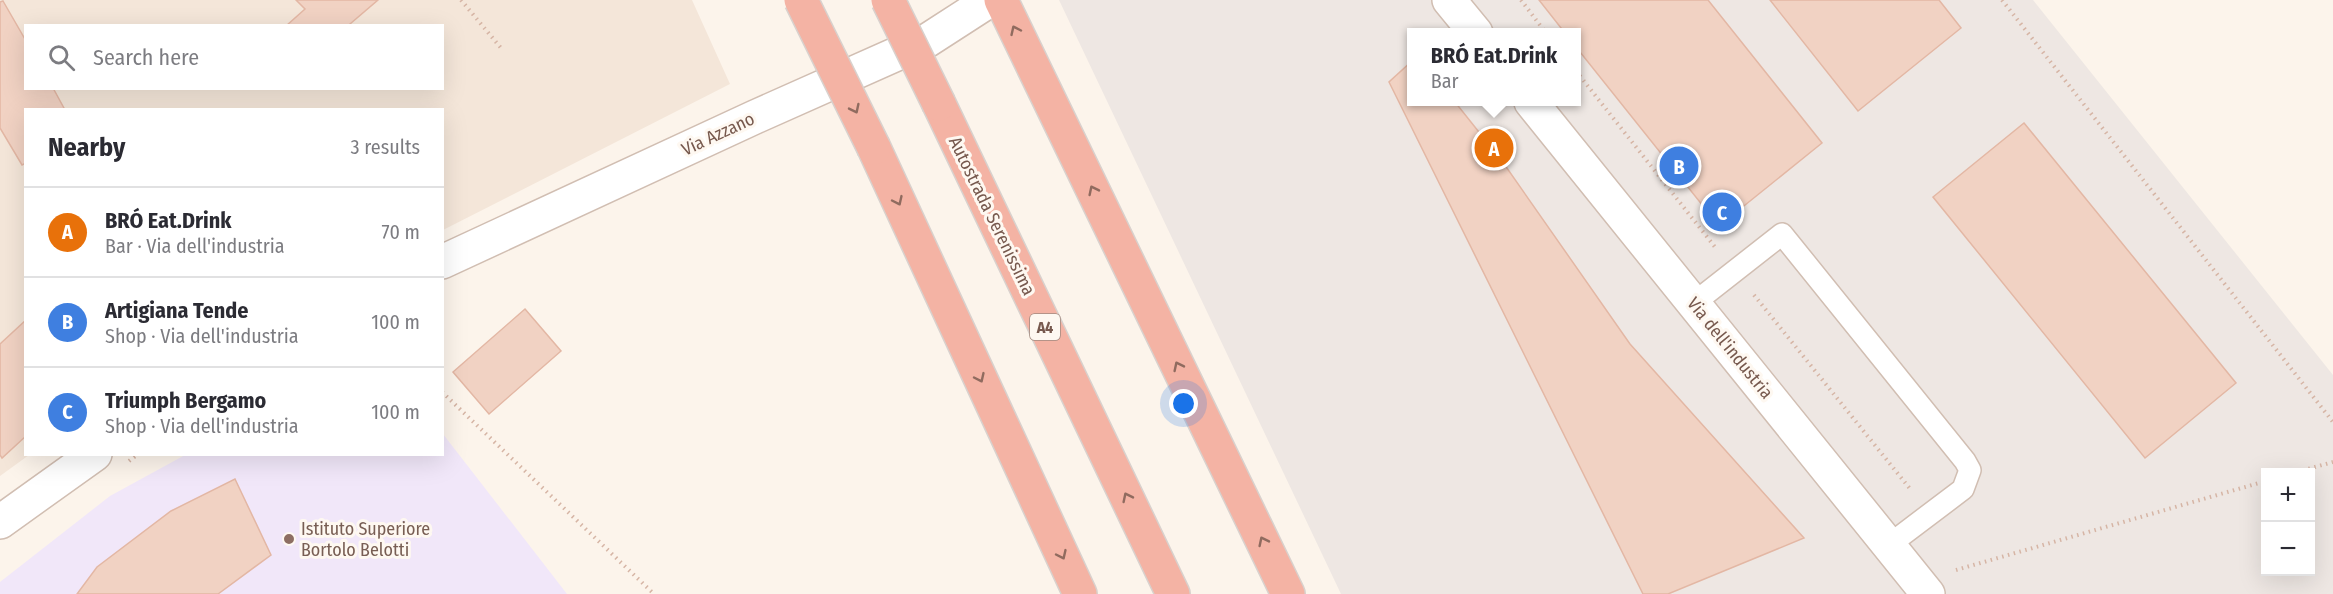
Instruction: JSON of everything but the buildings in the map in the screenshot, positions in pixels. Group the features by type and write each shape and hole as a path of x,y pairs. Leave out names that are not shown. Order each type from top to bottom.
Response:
{"highway":[{"path":"801,0 874,148 1080,594"},
{"name":"Autostrada Serenissima","path":"888,0 1173,594"},
{"path":"1001,0 1288,594"}],"street":[{"name":"Via Azzano","path":"444,261 755,117 928,40 990,0"},
{"path":"1449,0 1472,28"},
{"name":"Via dell'industria","path":"1534,106 1923,587"},
{"path":"0,522 92,456"}],"lane":[{"path":"1694,303 1782,234 1965,461 1970,470 1963,489 1889,545"}],"path":[{"path":"461,0 501,48"},
{"path":"1521,0 1542,28"},
{"path":"2002,0 2333,422"},
{"path":"444,394 654,594"},
{"path":"2311,468 2333,462"},
{"path":"1923,587 2261,483"}],"shaded area":[{"path":"0,0 692,0 730,84 444,229 444,108 24,108 24,456 28,456 0,476"},
{"path":"1059,0 2033,0 2333,375 2333,594 1341,594"},
{"name":"Istituto Superiore Bortolo Belotti","path":"444,435 567,594 0,594 0,582 110,496 183,456 444,456"}],"place":[{"name":"BRÓ Eat.Drink","path":"1494,148"},
{"name":"Artigiana Tende","path":"1679,166"},
{"name":"Triumph Bergamo","path":"1722,212"},
{"name":"Istituto Superiore Bortolo Belotti","path":"289,539"}]}
